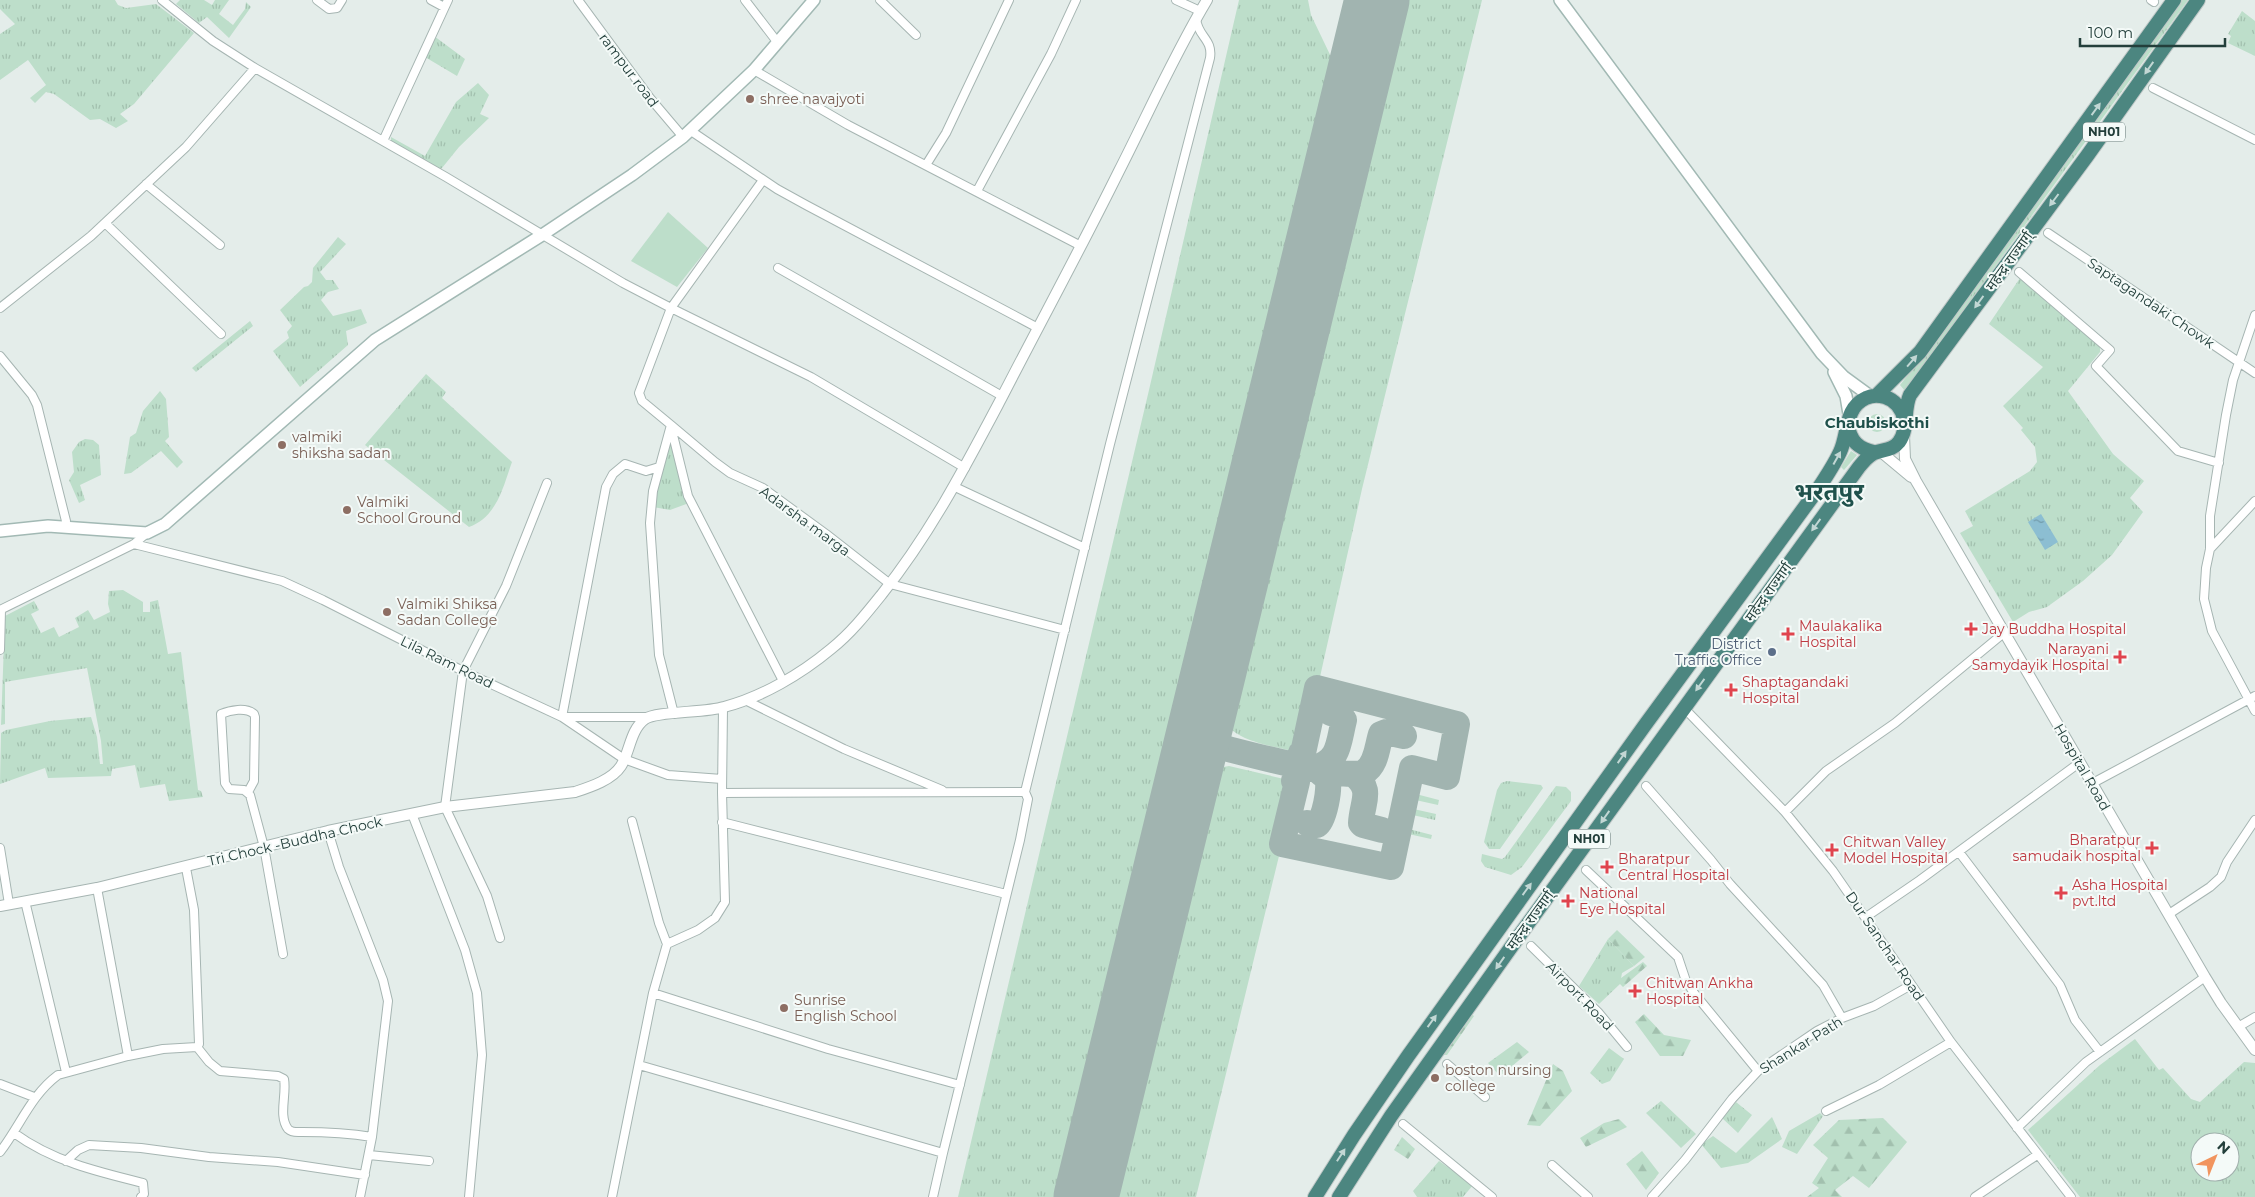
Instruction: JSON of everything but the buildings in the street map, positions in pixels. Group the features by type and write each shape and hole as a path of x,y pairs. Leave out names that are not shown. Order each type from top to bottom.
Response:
{"highway":[{"name":"महेन्द्र राज्मार्ग्","path":"1315,1197 1413,1048 1645,725 1818,489 1840,453 1845,441 1849,419 1860,400 1874,396 1920,352 2174,0"},
{"name":"महेन्द्र राज्मार्ग्","path":"1339,1197 1391,1116 1859,467 1878,452 1893,448 1904,427 1906,405 1910,395 2198,0"},
{"path":"1874,396 1893,401 1899,406 1904,427"},
{"path":"1849,419 1853,440 1866,450 1878,452"}],"main road":[{"path":"0,531 48,526 147,534 165,524 375,340 542,236 632,176 687,134 754,70 814,0"},
{"path":"1560,0 1827,360 1844,377 1874,396"},
{"path":"1827,360 1846,396 1849,419"}],"street":[{"path":"162,0 213,41 255,68 383,141 542,236 623,283 811,377 965,468"},
{"path":"317,0 329,9 337,8 342,0"},
{"path":"383,141 446,4 432,0"},
{"name":"rampur road","path":"578,0 650,98 687,134 806,205 1038,328"},
{"path":"745,0 778,43"},
{"path":"880,0 916,35"},
{"path":"926,164 946,133 1009,0"},
{"path":"977,190 1051,54 1076,0"},
{"path":"1176,0 1198,15"},
{"path":"651,717 723,708 745,700 783,681 833,648 857,625 890,584 924,537 955,487 1082,246 1207,0"},
{"path":"933,1197 1028,799 1025,792 1210,58 1211,50 1209,44 1198,30 1198,15"},
{"path":"0,308 105,223 206,125 255,68"},
{"path":"754,70 848,125 977,190 1082,246"},
{"path":"2153,88 2255,140"},
{"name":"Adarsha marga","path":"764,180 671,308 639,392 642,401 715,462 730,473 763,488 890,584"},
{"path":"146,184 220,245"},
{"path":"105,223 221,334"},
{"name":"Saptagandaki Chowk","path":"2048,232 2255,373"},
{"path":"778,268 1002,396"},
{"path":"2019,272 2110,350 2096,366 2178,451 2219,464"},
{"path":"2255,315 2233,380 2210,516 2210,549 2204,582 2204,599 2212,631 2251,698 2255,711"},
{"path":"0,356 32,394 37,405 66,521 65,527"},
{"path":"670,425 653,491 650,523 660,655 674,714"},
{"path":"670,425 688,496 783,681"},
{"name":"Hospital Road","path":"1904,427 1905,459 1916,481 2205,977 2255,1050"},
{"name":"Hospital Road","path":"1878,452 1916,481"},
{"path":"659,467 646,471 625,464 614,474 606,487 562,717 624,759 668,775 722,779"},
{"path":"500,938 487,896 445,806 463,672 506,586 547,483"},
{"path":"955,487 1085,548"},
{"path":"2210,549 2255,501"},
{"path":"0,650 0,610 134,544 147,534"},
{"name":"Lila Ram Road","path":"134,544 282,581 463,672 562,717 651,717"},
{"path":"890,584 1065,630"},
{"path":"1785,812 1826,771 1895,723 2005,632"},
{"path":"2091,784 2251,698"},
{"path":"745,700 844,749 946,792"},
{"path":"668,944 698,930 715,918 724,902 722,822 723,708"},
{"name":"Dur Sanchar Road","path":"1684,708 1785,812 1833,871 1866,916 1951,1042 2071,1197"},
{"path":"248,792 254,781 255,717 254,714 247,710 227,712 221,714 225,783 229,789 242,789 250,795 264,847 283,954"},
{"name":"Tri Chock -Buddha Chock","path":"5,905 97,888 186,868 328,831 445,806 575,792 592,786 614,773 624,759 639,726 645,719 651,717"},
{"path":"1866,916 1959,852 2079,763"},
{"path":"1646,786 1712,860 1730,884 1823,985 1842,1018"},
{"path":"722,793 1025,792"},
{"path":"412,814 466,950 477,993 482,1054 469,1197"},
{"path":"2169,914 2203,893 2220,876 2255,820"},
{"path":"612,1197 653,993 668,944 659,923 632,821"},
{"path":"722,822 1006,894"},
{"path":"328,831 339,867 383,980 388,1001 372,1137 360,1197"},
{"path":"0,848 5,905"},
{"path":"1959,852 2060,986 2075,1020 2100,1052"},
{"path":"186,868 194,910 197,949 200,1035 197,1046"},
{"path":"1586,870 1678,957 1686,981 1694,993 1758,1071"},
{"path":"97,888 128,1056"},
{"path":"25,901 66,1072"},
{"name":"Airport Road","path":"1531,946 1598,1012 1626,1047"},
{"path":"2017,1128 2086,1062 2205,977"},
{"name":"Shankar Path","path":"1652,1197 1685,1160 1732,1099 1758,1071 1817,1031 1842,1018 1874,1006 1911,985"},
{"path":"653,993 828,1049 960,1085"},
{"path":"2238,1027 2255,1017"},
{"path":"1826,1111 1879,1085 1951,1042"},
{"path":"197,1046 209,1062 220,1071 278,1076 284,1079 286,1087 284,1114 288,1128 293,1132 325,1132 372,1137"},
{"path":"0,1152 14,1133 34,1097 52,1079 66,1072 128,1056 163,1049 197,1046"},
{"path":"1447,1064 1485,1097"},
{"path":"639,1065 943,1153"},
{"path":"0,1084 34,1097"},
{"path":"1404,1124 1492,1197"},
{"path":"14,1133 66,1161 143,1183 144,1194 141,1197"},
{"path":"66,1161 78,1150 89,1145 141,1148 209,1158 278,1162 365,1175"},
{"path":"369,1155 429,1162"},
{"path":"1975,1197 2037,1155"},
{"path":"1552,1165 1588,1197"}],"green space":[{"path":"0,0 115,0 118,5 126,8 156,4 194,33 134,104 120,114 128,121 116,128 100,119 90,120 54,94 46,92 35,103 30,98 46,85 28,60 0,80 0,34 15,24 0,9"},
{"path":"180,0 204,0 212,5 215,0 229,0 219,14 233,25 245,9 246,2 251,7 229,38 207,17 199,23 176,4"},
{"path":"1239,0 1308,0 1311,15 1334,63 1060,1197 958,1197 1149,390"},
{"path":"1394,0 1482,0 1362,489 1303,753 1262,744 1241,736 1227,724 1223,705"},
{"path":"2181,0 2188,0 1905,391 1900,385 1943,330 2056,176"},
{"path":"2242,11 2255,21 2255,56 2228,43 2231,36 2228,34"},
{"path":"434,36 465,59 457,76 425,57"},
{"path":"478,83 489,95 480,114 489,118 459,147 442,168 439,170 391,143 391,137 425,156 456,102"},
{"path":"668,212 708,248 677,287 631,261"},
{"path":"338,237 346,244 320,272 326,280 333,280 339,289 328,292 321,300 333,316 361,309 367,323 346,331 348,345 300,387 273,351 289,338 287,332 292,326 280,310 304,287 312,282 313,268"},
{"path":"2020,278 2100,347 2100,352 2068,391 2113,454 2144,481 2130,498 2143,512 2112,555 2083,581 2047,607 2029,612 2013,622 1960,533 1973,526 1965,511 2030,471 2037,462 2035,447 2021,430 2023,428 2003,406 2043,367 1989,324"},
{"path":"250,321 253,326 196,372 192,368"},
{"path":"426,374 446,392 442,398 512,462 502,491 493,509 479,522 469,527 365,445"},
{"path":"160,391 166,399 169,437 165,441 183,462 177,468 161,451 131,473 124,474 130,437 136,433 143,411"},
{"path":"1877,414 1883,417 1886,423 1883,429 1877,432 1871,429 1868,423 1871,417"},
{"path":"669,437 673,438 689,503 670,510 653,507"},
{"path":"85,439 93,440 99,445 101,475 80,485 85,500 79,503 69,480 74,472 72,452 79,442"},
{"path":"1851,451 1857,455 1844,470 1841,467"},
{"path":"123,590 143,602 143,612 150,612 150,602 158,600 168,654 181,652 198,790 201,791 203,797 169,801 165,784 140,788 135,765 112,769 111,776 48,778 45,768 0,784 1,733 6,730 50,721 91,717 97,737 100,764 103,764 101,741 87,668 5,682 5,724 1,725 5,616 34,601 39,610 31,614 41,633 54,627 59,637 79,627 75,618 88,610 94,620 110,612 108,604 109,591"},
{"path":"1229,766 1297,782 1196,1197 1104,1197 1204,785 1214,772"},
{"path":"1417,773 1444,779 1442,786 1415,780"},
{"path":"1507,781 1541,785 1543,788 1500,849 1489,849 1484,842 1497,790 1501,783"},
{"path":"1556,786 1566,787 1571,792 1571,801 1522,867 1511,875 1485,867 1481,861 1482,854 1502,859 1505,857"},
{"path":"1412,793 1439,800 1438,805 1411,799"},
{"path":"1409,808 1436,814 1435,820 1408,814"},
{"path":"1405,828 1432,835 1431,839 1404,833"},
{"path":"1617,930 1645,957 1634,966 1608,939"},
{"path":"1608,939 1634,966 1622,973 1620,984 1599,1004 1579,986"},
{"path":"1643,962 1647,966 1623,987 1617,981"},
{"path":"1471,1014 1474,1016 1447,1055 1443,1055"},
{"path":"1644,1014 1664,1035 1691,1040 1683,1056 1660,1056 1635,1022"},
{"path":"2135,1039 2159,1070 2163,1068 2191,1099 2200,1102 2244,1062 2255,1063 2255,1197 2080,1197 2028,1130 2100,1065"},
{"path":"1517,1042 1529,1052 1500,1076 1488,1063"},
{"path":"1609,1048 1624,1059 1610,1081 1602,1084 1590,1073"},
{"path":"1553,1064 1563,1071 1572,1091 1540,1126 1527,1125"},
{"path":"1661,1101 1696,1134 1681,1148 1646,1113"},
{"path":"1736,1102 1752,1115 1738,1133 1722,1118"},
{"path":"1820,1113 1823,1116 1797,1154 1782,1147 1789,1131"},
{"path":"1772,1117 1782,1139 1748,1163 1721,1168 1701,1144 1713,1136 1736,1153"},
{"path":"1883,1118 1907,1142 1869,1188 1853,1176 1835,1190 1842,1197 1807,1197 1819,1188 1812,1183 1828,1158 1813,1145 1839,1120"},
{"path":"1619,1119 1627,1127 1586,1147 1580,1138 1604,1123"},
{"path":"1402,1137 1415,1149 1408,1159 1394,1150"},
{"path":"1642,1151 1659,1173 1646,1190 1626,1164"},
{"path":"1439,1161 1473,1185 1463,1197 1417,1197 1413,1191"}],"water":[{"path":"2041,514 2058,542 2045,550 2028,522"}],"taxiway":[{"path":"1317,688 1457,724 1447,777 1412,768 1391,867 1282,844 1297,782 1294,781 1301,753 1303,753 1317,688"},
{"path":"1205,709 1205,727 1207,732 1213,741 1224,748"},
{"path":"1307,823 1317,825 1320,822 1326,803 1327,779 1315,768 1329,761 1334,756 1339,744 1344,720 1341,716 1331,713"},
{"path":"1190,770 1203,753 1212,749 1224,748 1297,766 1354,774 1364,772 1372,765 1381,734 1386,732 1404,736"},
{"path":"1353,774 1363,785 1365,791 1361,823 1382,830"}],"runway":[{"path":"1086,1197 1377,0"}],"place":[{"name":"shree navajyoti","path":"750,99"},
{"name":"valmiki shiksha sadan","path":"282,445"},
{"name":"Valmiki School Ground","path":"347,510"},
{"name":"Valmiki Shiksa Sadan College","path":"387,612"},
{"name":"Jay Buddha Hospital","path":"1971,629"},
{"name":"Maulakalika Hospital","path":"1788,634"},
{"name":"District Traffic Office","path":"1772,652"},
{"name":"Narayani Samydayik Hospital","path":"2120,657"},
{"name":"Shaptagandaki Hospital","path":"1731,690"},
{"name":"Bharatpur samudaik hospital","path":"2152,848"},
{"name":"Chitwan Valley Model Hospital","path":"1832,850"},
{"name":"Bharatpur Central Hospital","path":"1607,867"},
{"name":"Asha Hospital pvt.ltd","path":"2061,893"},
{"name":"National Eye Hospital","path":"1568,901"},
{"name":"Chitwan Ankha Hospital","path":"1635,991"},
{"name":"Sunrise English School","path":"784,1008"},
{"name":"boston nursing college","path":"1435,1078"}],"district":[{"name":"Chaubiskothi","path":"1877,423"},
{"name":"भरतपुर","path":"1829,492"}]}
